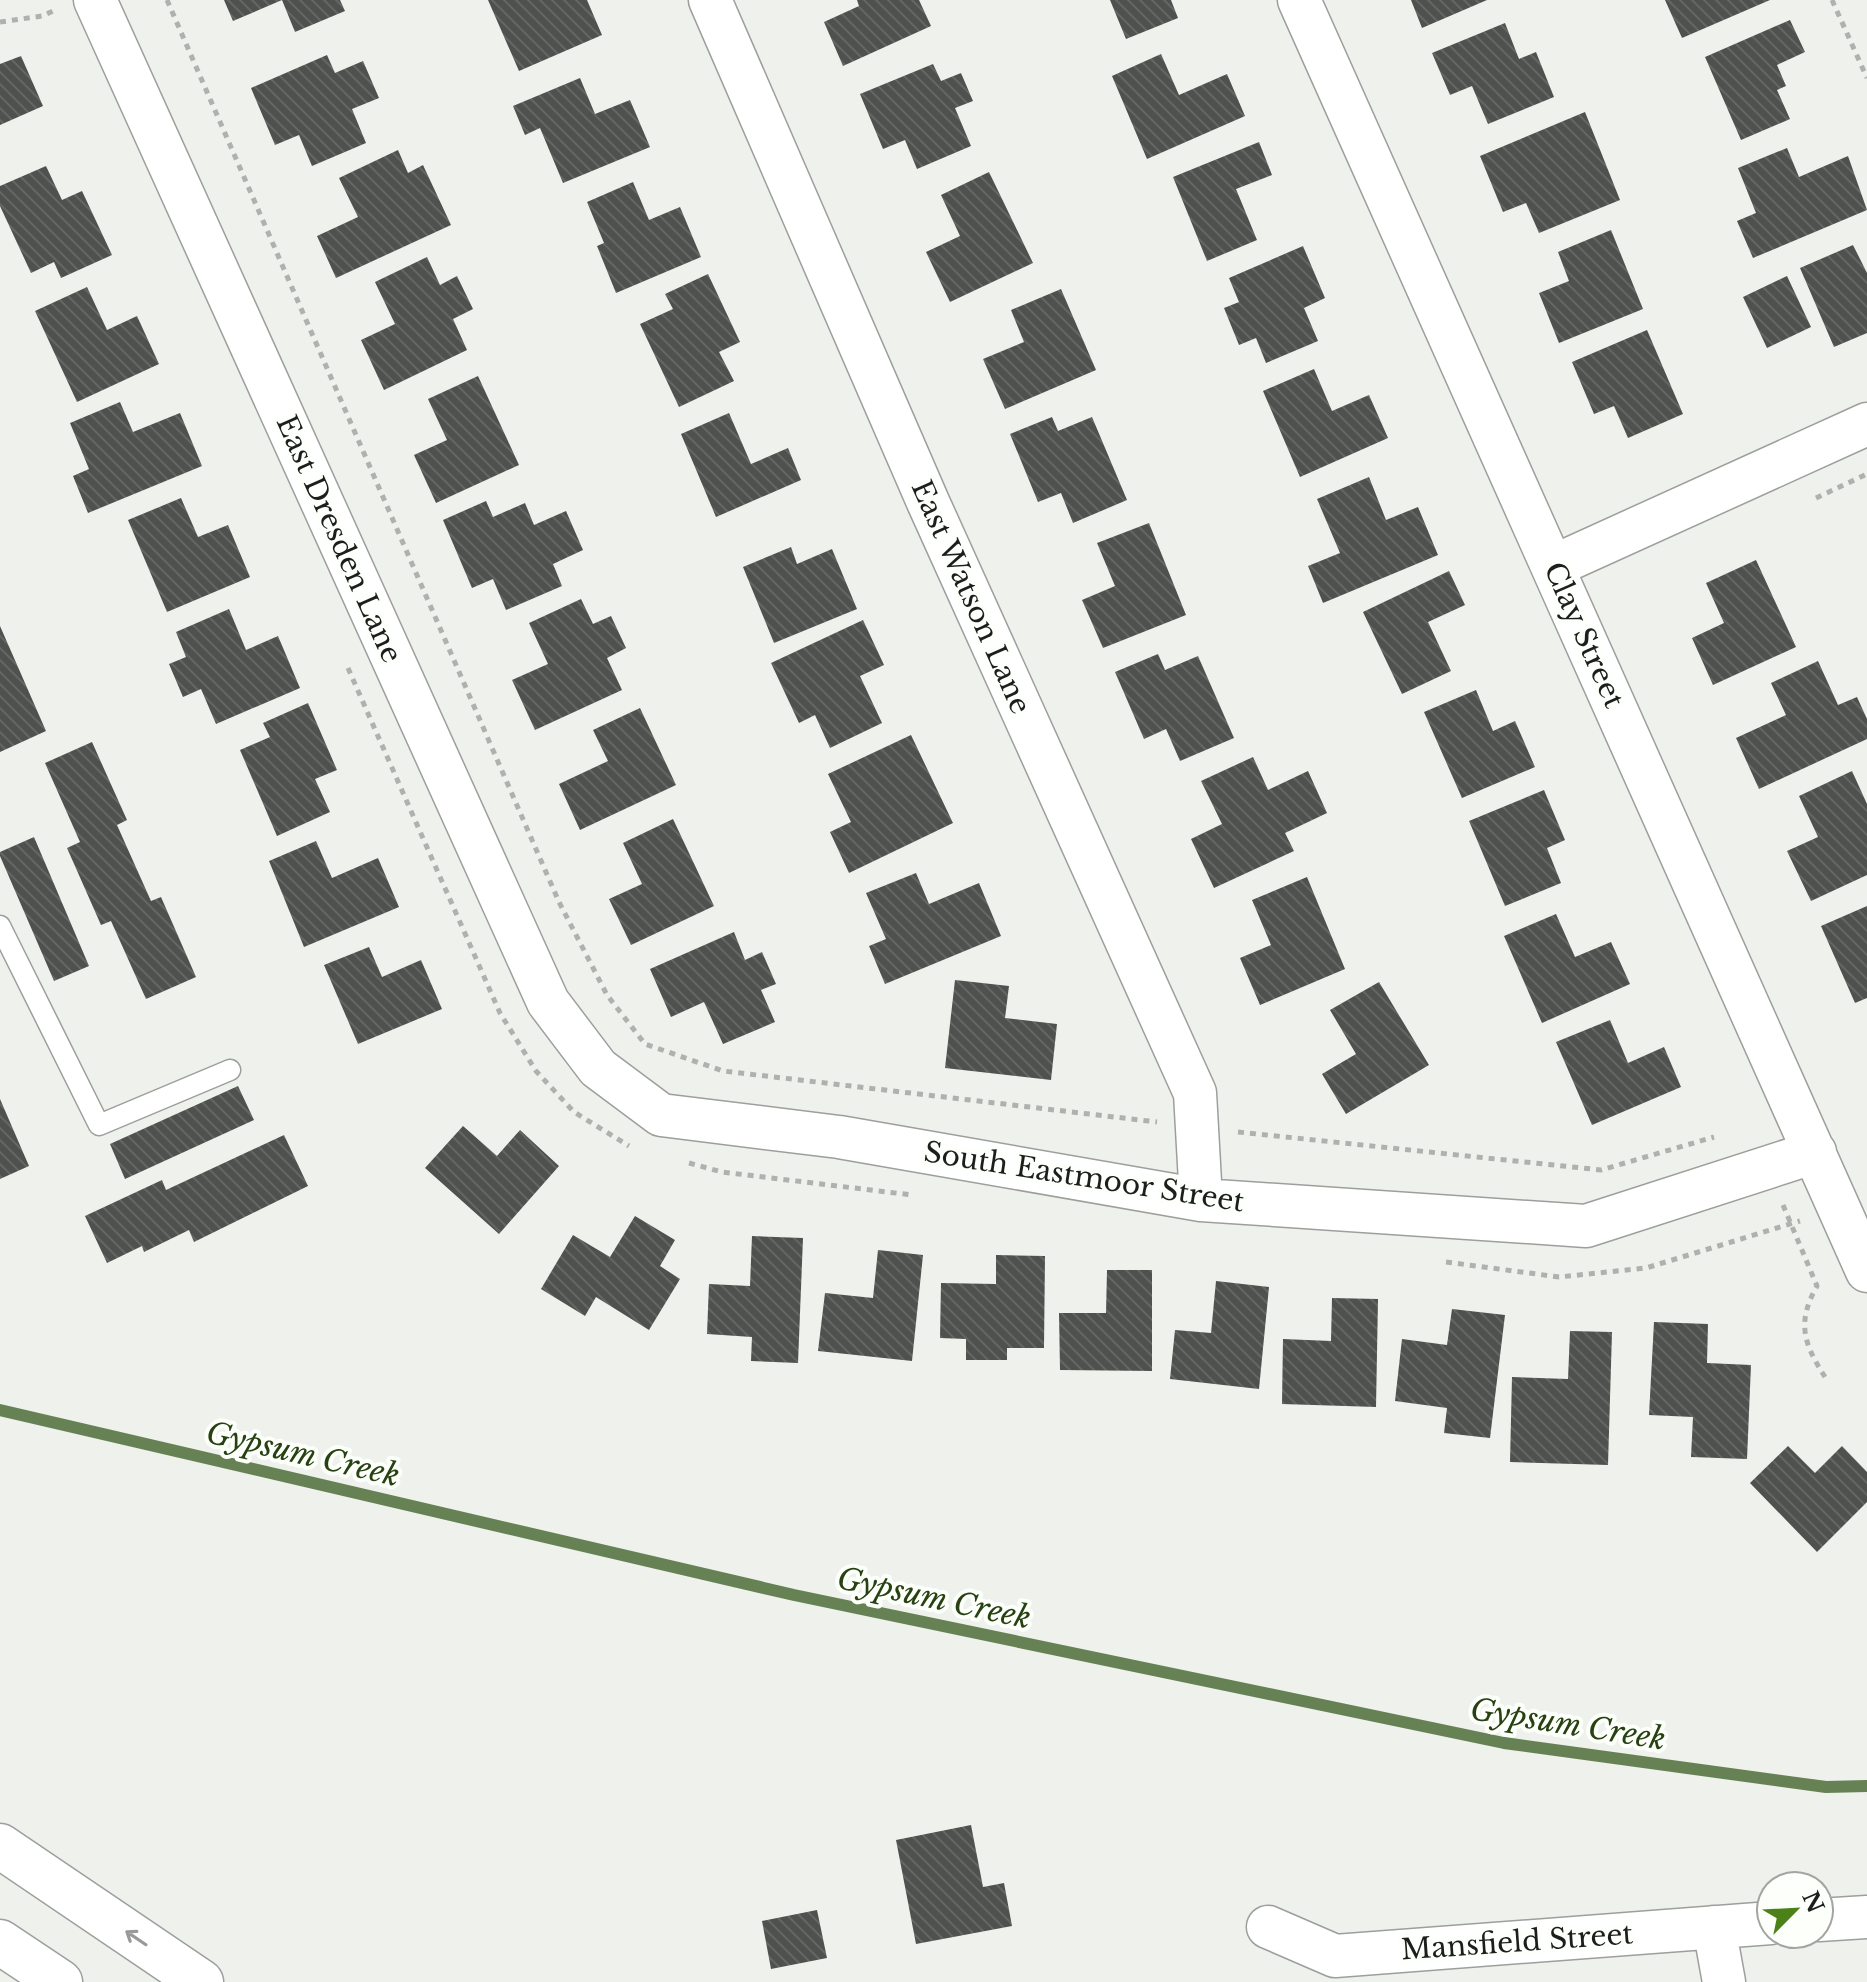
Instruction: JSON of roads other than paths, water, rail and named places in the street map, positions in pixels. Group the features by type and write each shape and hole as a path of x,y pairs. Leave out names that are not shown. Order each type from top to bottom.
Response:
{"highway":[{"path":"0,1846 201,1982"},
{"path":"0,1942 60,1982"}],"street":[{"name":"East Watson Lane","path":"710,0 928,502 1195,1093 1201,1200"},
{"name":"Clay Street","path":"1299,0 1867,1271"},
{"name":"East Dresden Lane","path":"69,9 548,1002 598,1068"},
{"path":"1554,566 1867,424"},
{"name":"South Eastmoor Street","path":"598,1068 661,1115 839,1137 1201,1200 1586,1226 1815,1152"},
{"path":"1835,1919 1867,1917"},
{"name":"Mansfield Street","path":"1268,1927 1335,1956 1755,1924"},
{"path":"1714,1927 1724,1982"}],"lane":[{"path":"0,926 99,1125 230,1070"}],"waterway":[{"name":"Gypsum Creek","path":"0,1410 794,1595 1504,1743 1826,1787 1867,1786"}]}
